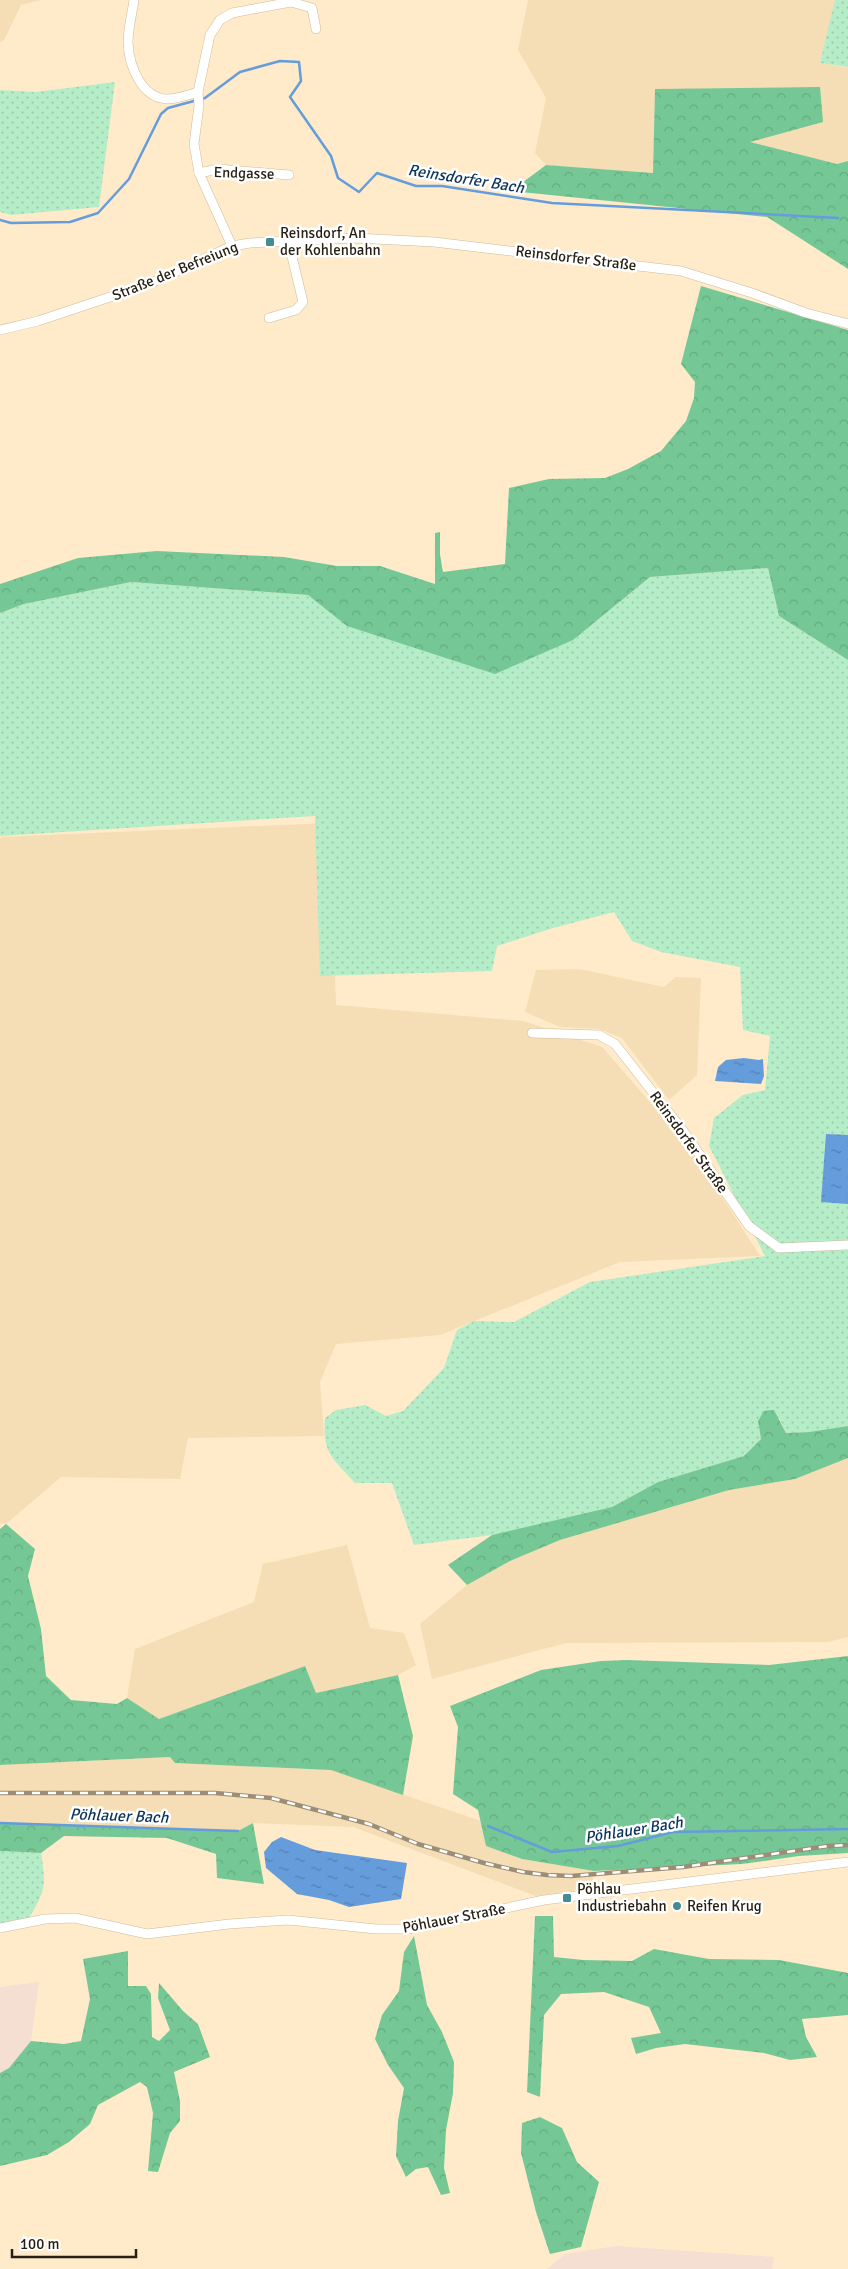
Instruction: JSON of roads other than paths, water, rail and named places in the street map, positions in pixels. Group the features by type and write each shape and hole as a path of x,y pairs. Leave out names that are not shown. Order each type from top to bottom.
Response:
{"street":[{"path":"134,0 128,42 133,68 142,83 154,96 168,99 198,92"},
{"path":"232,246 198,173 194,144 199,105 198,92 210,35 220,20 232,13 290,2 312,8 316,29"},
{"name":"Endgasse","path":"198,173 218,169 289,175"},
{"name":"Reinsdorfer Straße","path":"292,240 355,238 434,242 681,271 752,293 806,313 848,324"},
{"path":"269,318 296,310 304,302 292,240"},
{"name":"Straße der Befreiung","path":"0,330 38,321 149,284 232,246 292,240"},
{"name":"Reinsdorfer Straße","path":"532,1033 599,1035 616,1044 684,1132 749,1226 779,1248 848,1245"},
{"name":"Pöhlauer Straße","path":"0,1928 45,1919 75,1918 117,1929 152,1935 229,1924 288,1920 376,1929 408,1929 544,1900 848,1862"}],"water":[{"path":"744,1058 763,1059 764,1076 761,1084 715,1081 718,1067 726,1060"},
{"path":"826,1134 848,1135 848,1204 821,1202"},
{"path":"281,1837 315,1850 407,1863 401,1899 349,1907 329,1900 297,1894 266,1868 264,1852 272,1842"}],"waterway":[{"name":"Reinsdorfer Bach","path":"0,220 11,223 70,222 98,213 129,179 161,114 168,108 205,98 240,72 280,61 299,62 301,81 290,97 331,156 338,178 359,192 377,173 416,186 442,186 552,203 838,218"},
{"name":"Pöhlauer Bach","path":"0,1823 238,1831"},
{"name":"Pöhlauer Bach","path":"488,1826 552,1852 618,1846 673,1832 848,1829"}],"railway":[{"path":"0,1793 215,1793 271,1798 369,1824 418,1844 484,1863 523,1872 547,1875 571,1876 683,1867 828,1846 848,1845"}],"place":[{"name":"Reinsdorf, An der Kohlenbahn","path":"270,242"},
{"name":"Pöhlau Industriebahn","path":"567,1898"},
{"name":"Reifen Krug","path":"677,1906"}]}
